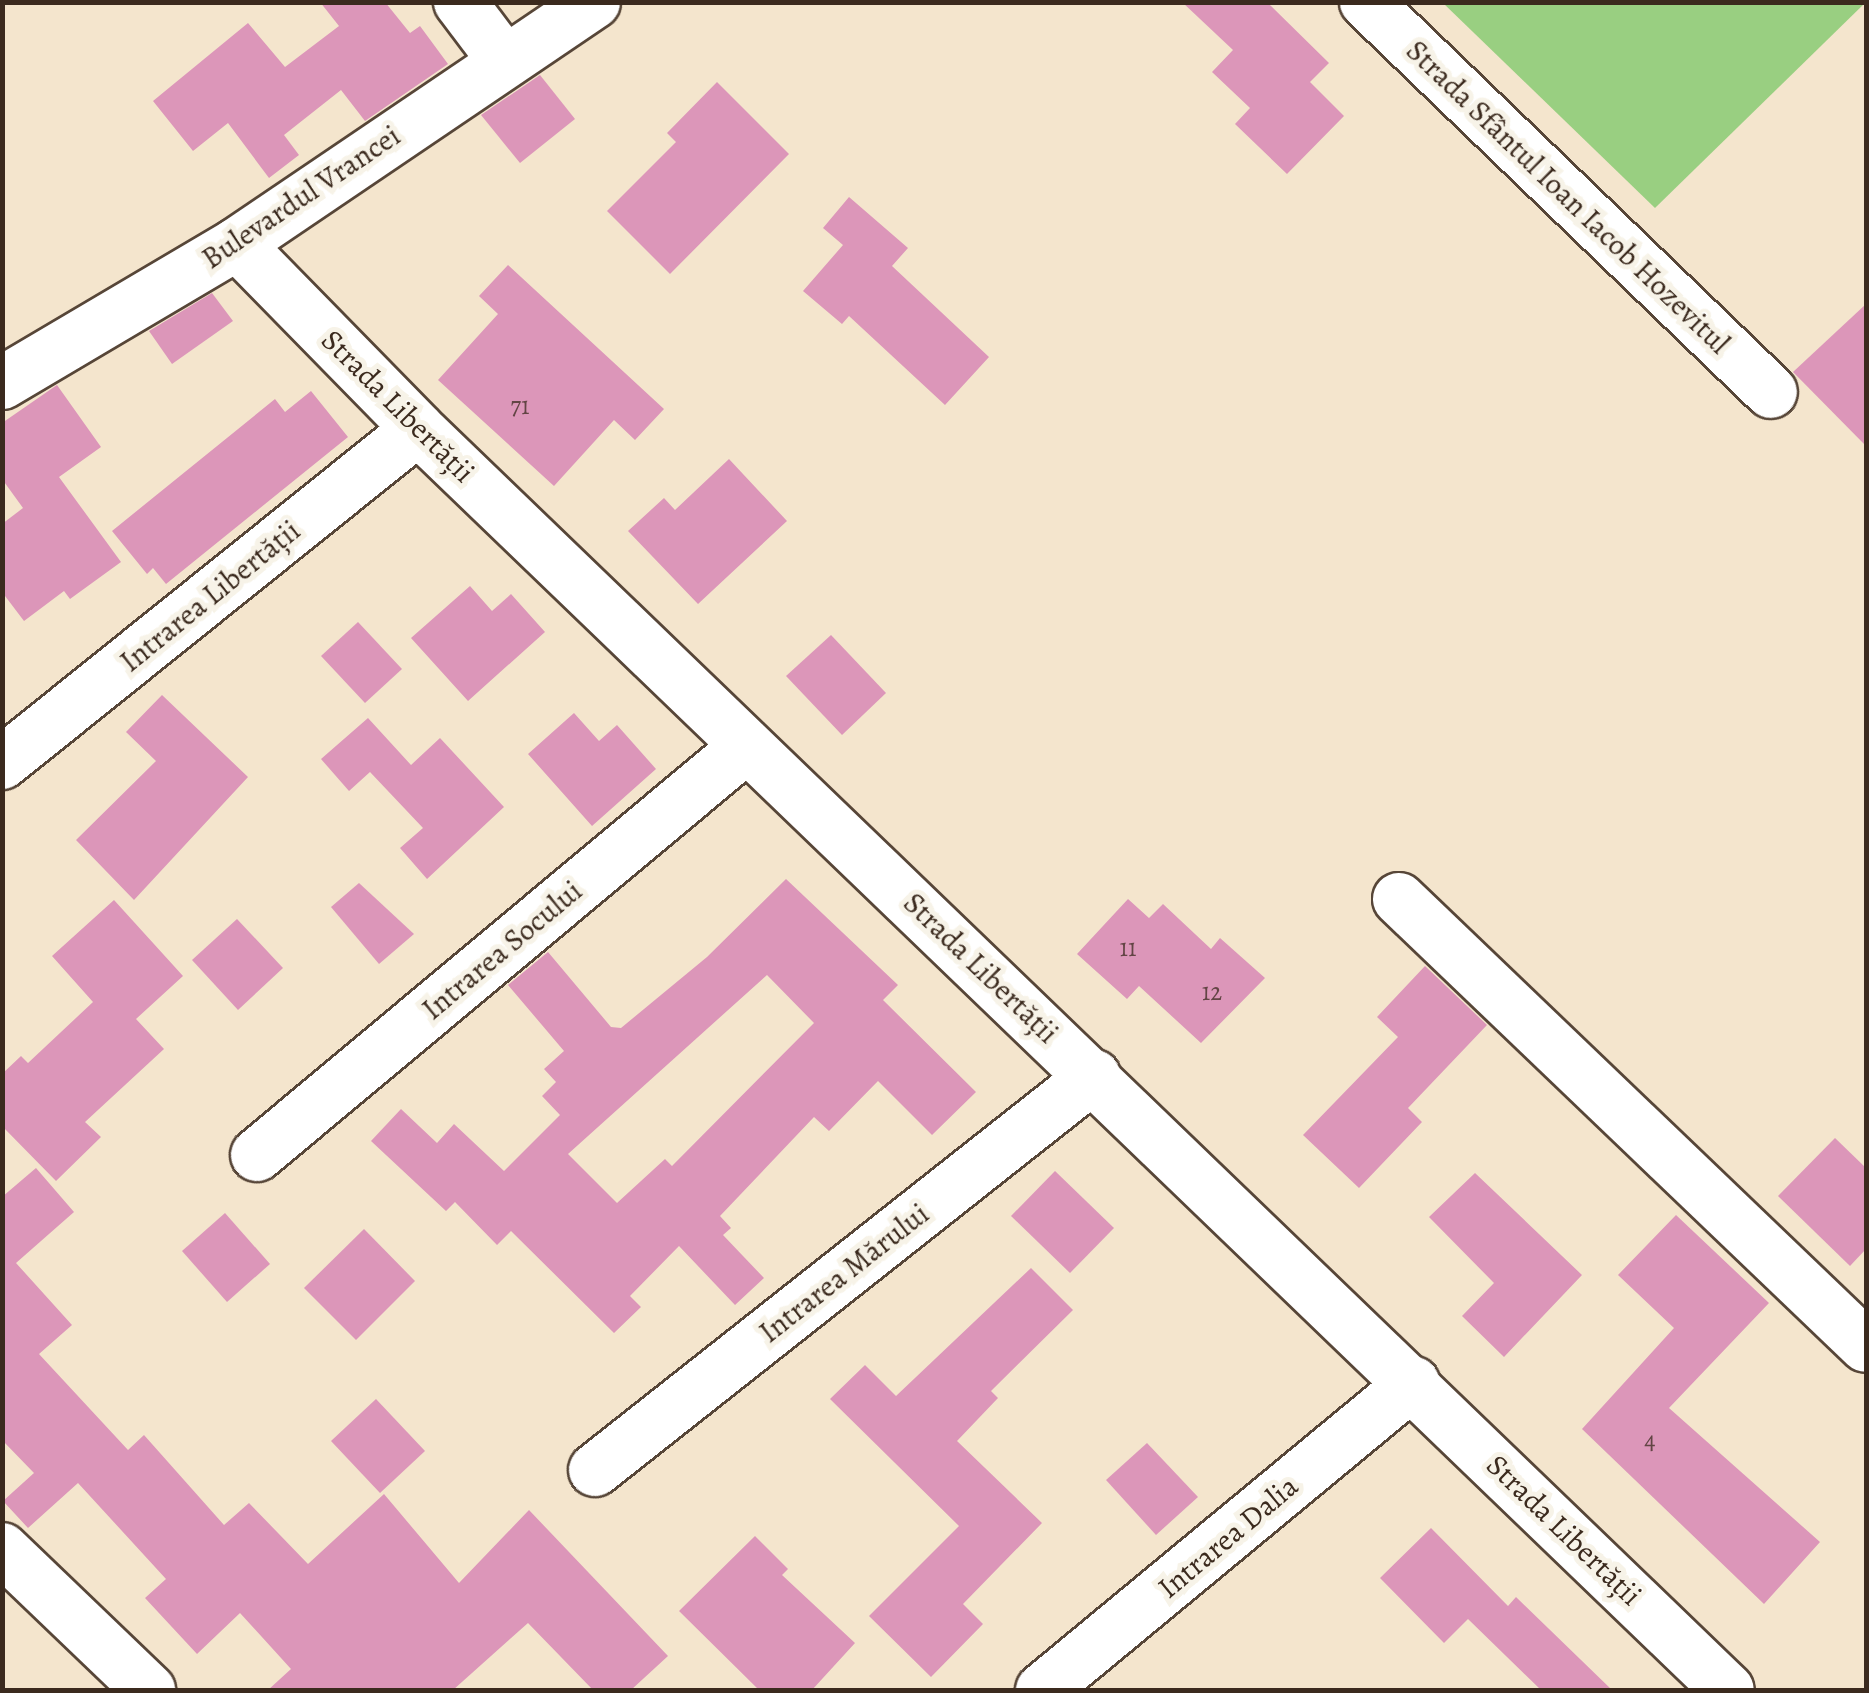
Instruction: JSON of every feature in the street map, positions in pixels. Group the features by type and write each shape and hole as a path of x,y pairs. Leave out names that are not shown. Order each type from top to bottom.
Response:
{"street":[{"path":"460,2 503,59"},
{"name":"Bulevardul Vrancei","path":"2,383 237,244 503,59 594,2"},
{"name":"Strada Sfântul Ioan Iacob Hozevitul","path":"1366,2 1770,392"},
{"name":"Strada Libertății","path":"237,244 418,429 1414,1383 1728,1690"},
{"name":"Intrarea Libertății","path":"2,763 418,429"},
{"name":"Intrarea Socului","path":"257,1155 747,746"},
{"path":"1399,900 1866,1346"},
{"name":"Intrarea Mărului","path":"594,1470 1094,1076"},
{"name":"Intrarea Dalia","path":"1042,1690 1414,1383"},
{"path":"2,1549 148,1690"}],"green space":[{"path":"1443,2 1866,2 1655,208 1443,3"}],"building":[{"path":"320,2 385,2 410,33 420,26 448,64 365,121 341,90 284,135 299,155 269,178 228,123 193,151 153,101 248,23 285,67 339,26"},
{"path":"1182,2 1267,2 1329,63 1310,82 1344,116 1287,174 1235,124 1250,108 1212,72 1233,50"},
{"path":"540,75 575,119 520,163 481,115"},
{"path":"717,82 789,154 670,274 607,211 676,142 667,133"},
{"path":"849,197 908,248 892,266 989,357 945,405 849,316 842,324 803,291 843,245 823,228"},
{"path":"508,265 664,409 635,440 614,420 554,486 438,380 498,314 479,296"},
{"path":"212,293 233,321 172,364 149,331"},
{"path":"1866,304 1866,446 1793,372"},
{"path":"57,385 101,447 59,477 121,562 70,599 64,591 24,621 2,592 2,524 23,508 2,479 2,423"},
{"path":"311,391 348,437 166,584 153,568 147,574 112,531 275,399 285,412"},
{"path":"729,459 787,521 698,604 628,531 664,498 675,510"},
{"path":"470,586 492,611 511,594 545,632 468,701 411,638"},
{"path":"358,622 402,669 365,703 321,656"},
{"path":"831,635 886,693 842,735 786,676"},
{"path":"162,695 248,777 134,900 76,840 156,761 126,732"},
{"path":"574,713 599,741 617,725 656,769 592,826 528,754"},
{"path":"368,718 411,765 440,738 504,807 427,879 400,848 423,828 370,772 349,791 321,759"},
{"path":"786,879 898,985 883,1000 976,1092 932,1135 878,1081 829,1131 814,1117 720,1216 731,1228 723,1235 764,1278 735,1305 679,1246 630,1296 641,1307 614,1333 511,1231 497,1245 455,1202 446,1211 371,1141 401,1109 437,1143 454,1124 504,1171 560,1115 542,1096 556,1082 544,1069 564,1051 508,985 548,952 611,1027 621,1028 707,957","holes":["767,975 814,1023 672,1166 665,1159 617,1203 568,1154"]},
{"path":"359,883 414,934 379,964 331,907"},
{"path":"1128,899 1149,918 1163,904 1211,949 1220,938 1265,978 1201,1043 1139,986 1127,999 1077,954"},
{"path":"114,900 183,976 136,1019 164,1049 85,1122 101,1137 56,1181 2,1126 2,1074 21,1056 28,1063 93,1002 52,956"},
{"path":"237,919 283,968 238,1010 192,960"},
{"path":"1425,966 1487,1025 1408,1108 1422,1122 1359,1188 1303,1135 1398,1037 1377,1017"},
{"path":"1835,1138 1866,1168 1866,1249 1850,1266 1778,1196"},
{"path":"36,1168 74,1212 16,1263 72,1325 39,1354 128,1450 144,1435 224,1525 249,1503 308,1564 384,1494 459,1583 529,1510 668,1656 631,1690 593,1690 528,1623 453,1690 268,1690 291,1669 240,1613 197,1654 145,1598 166,1579 78,1483 28,1528 3,1501 34,1473 2,1440 2,1197"},
{"path":"1055,1171 1114,1228 1070,1273 1011,1216"},
{"path":"1475,1173 1582,1275 1504,1357 1462,1316 1494,1283 1429,1217"},
{"path":"225,1213 270,1264 227,1302 182,1251"},
{"path":"1676,1215 1769,1303 1669,1408 1820,1542 1764,1604 1582,1429 1674,1328 1618,1275"},
{"path":"364,1229 415,1281 356,1340 304,1288"},
{"path":"1031,1268 1073,1310 991,1391 998,1398 957,1441 1042,1523 963,1604 983,1624 931,1677 869,1616 959,1526 830,1399 865,1365 896,1396"},
{"path":"376,1399 425,1451 380,1493 331,1441"},
{"path":"1147,1443 1198,1497 1156,1535 1106,1480"},
{"path":"1431,1528 1508,1606 1516,1597 1612,1690 1541,1690 1468,1619 1444,1643 1380,1578"},
{"path":"755,1536 788,1569 782,1575 855,1643 812,1690 759,1690 679,1611"}]}
